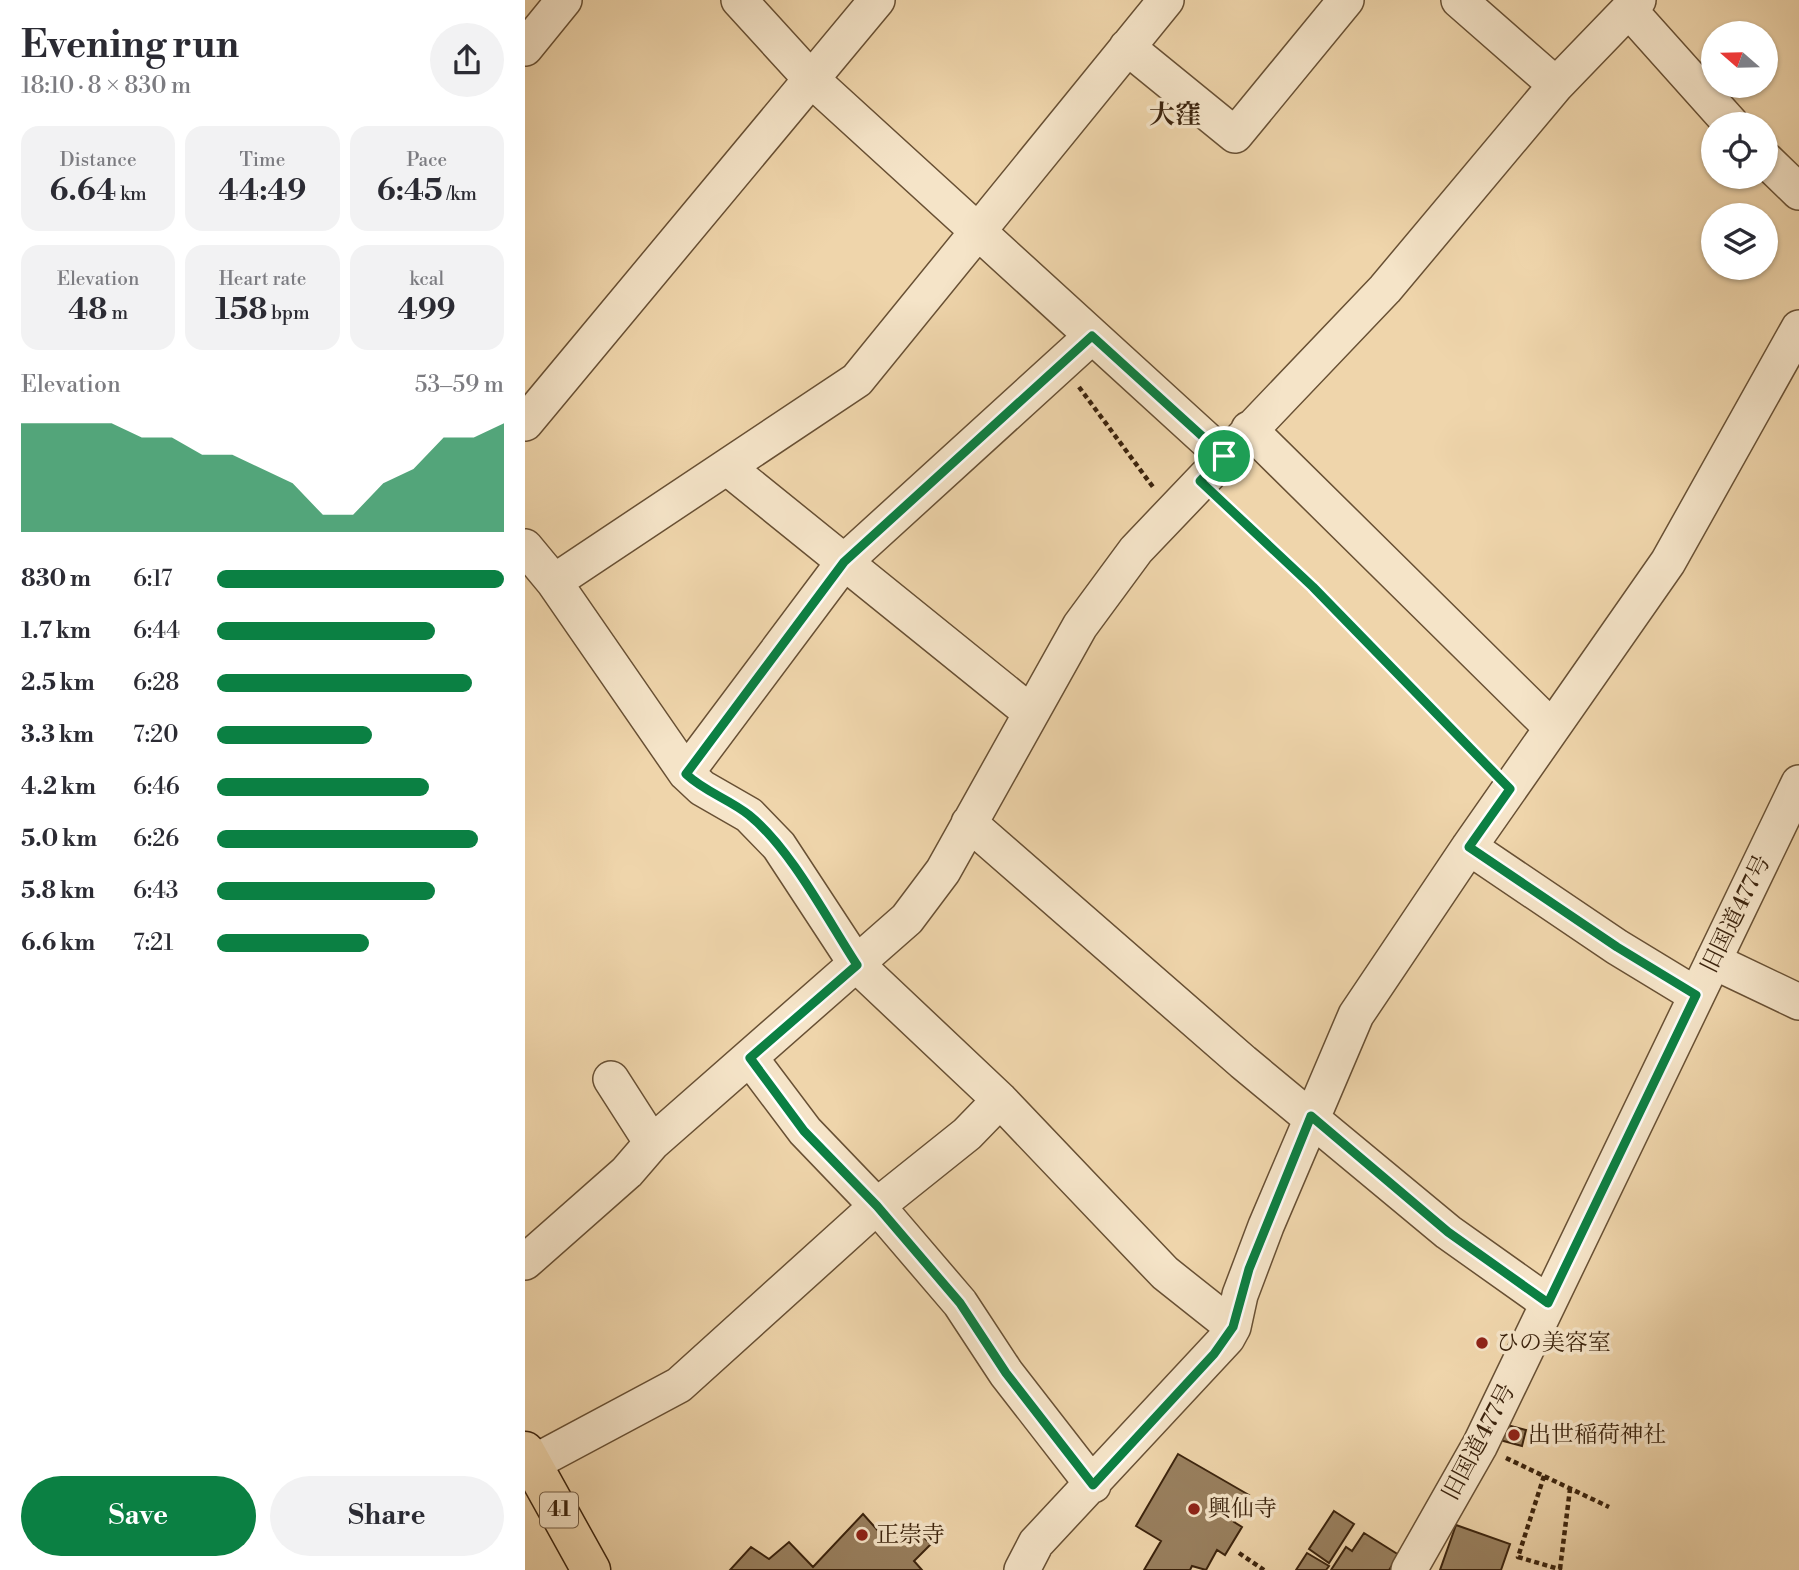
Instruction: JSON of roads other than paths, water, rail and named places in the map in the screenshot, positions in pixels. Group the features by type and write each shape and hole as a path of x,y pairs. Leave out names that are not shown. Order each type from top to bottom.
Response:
{"main road":[{"name":"41","path":"529,1457 591,1570"}],"street":[{"path":"525,48 564,0"},
{"path":"739,0 812,80 1224,456"},
{"path":"525,423 877,0"},
{"path":"554,582 857,380 1166,0"},
{"path":"1127,47 1235,135 1346,0"},
{"path":"1459,0 1556,85"},
{"path":"525,1262 627,1172 652,1143 907,919 943,871 1030,712 1103,592 1200,481 1385,289 1556,85 1634,5 1721,112"},
{"path":"1778,172 1799,192"},
{"path":"1022,1570 1036,1543 1214,1354 1233,1327 1249,1269 1311,1116 1356,1015 1469,847 1668,562 1799,328"},
{"path":"686,774 844,562 1092,336"},
{"path":"1249,429 1552,729"},
{"path":"728,468 1030,712"},
{"path":"525,547 554,582 686,774 702,788 749,815 779,846 857,965 1000,1100 1165,1273 1233,1327"},
{"name":"旧国道477号","path":"1409,1570 1481,1445 1799,783"},
{"path":"969,823 1243,1062 1456,1239 1548,1303"},
{"path":"1469,847 1617,947 1696,995"},
{"path":"1713,961 1799,1002"},
{"path":"750,1058 804,1131 877,1206 960,1303 1006,1373 1093,1485"},
{"path":"611,1079 652,1143"},
{"path":"529,1457 679,1385 877,1206 967,1134 1000,1100"}],"place":[{"name":"ひの美容室","path":"1482,1343"},
{"name":"出世稲荷神社","path":"1514,1435"},
{"name":"興仙寺","path":"1194,1509"},
{"name":"正崇寺","path":"862,1535"}],"district":[{"name":"大窪","path":"1175,115"}]}
